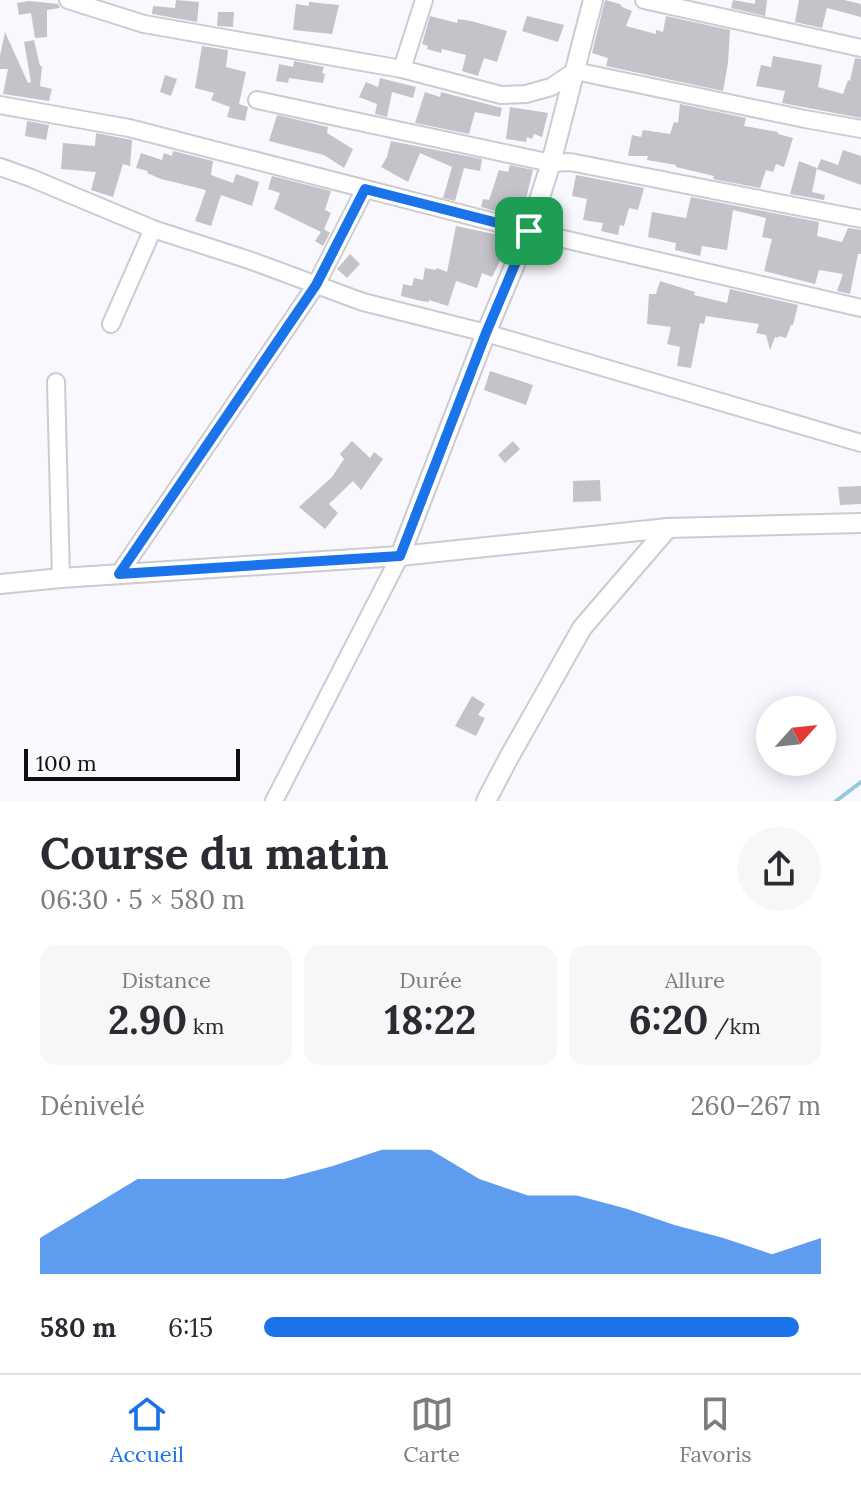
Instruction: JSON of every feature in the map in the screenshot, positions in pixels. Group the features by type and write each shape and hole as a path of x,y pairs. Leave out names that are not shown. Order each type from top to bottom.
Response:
{"street":[{"path":"68,0 144,24 402,69 501,95 526,94 551,87 575,71 861,129"},
{"path":"402,69 424,0"},
{"path":"274,801 400,556 529,231 551,163 593,0"},
{"path":"644,0 861,48"},
{"path":"257,100 551,163 570,162 861,219"},
{"path":"0,105 129,128 529,231 861,308"},
{"path":"0,167 153,229 363,302 486,333 861,443"},
{"path":"119,574 316,285 365,189"},
{"path":"111,324 153,229"},
{"path":"56,382 61,578"},
{"path":"0,584 400,556 668,528 861,523"},
{"path":"486,801 582,628 668,528"}],"building":[{"path":"176,0 199,2 197,22 152,14 153,6 175,8"},
{"path":"605,0 632,11 626,26 656,34 656,30 663,32 666,16 730,30 723,91 606,66 608,58 592,53"},
{"path":"733,0 755,4 755,0 767,0 765,16 731,8"},
{"path":"799,0 844,0 861,4 861,17 827,8 822,28 795,22"},
{"path":"309,2 339,5 332,34 293,30 296,4 309,6"},
{"path":"17,3 58,4 60,8 47,10 47,37 35,38 31,13 19,15"},
{"path":"218,12 234,12 233,27 217,26"},
{"path":"430,16 457,23 458,19 471,21 507,31 497,62 484,58 478,76 462,71 466,55 427,49 428,46 422,44"},
{"path":"527,16 564,25 558,42 522,31"},
{"path":"5,32 28,83 31,82 24,42 34,40 42,66 40,86 52,89 49,101 3,94 8,69 0,69 0,56"},
{"path":"202,46 228,50 226,67 246,72 239,104 248,107 245,121 227,117 230,107 211,100 214,93 195,88"},
{"path":"773,56 822,65 818,87 843,94 850,81 855,58 861,59 861,118 782,103 785,91 756,86 761,65 771,67"},
{"path":"294,61 324,67 323,83 289,78 288,83 276,81 279,64 293,67"},
{"path":"165,75 177,79 171,96 160,92"},
{"path":"380,78 416,87 413,98 392,92 387,117 375,114 377,104 359,97 366,82 378,87"},
{"path":"425,92 440,97 441,92 502,108 500,117 475,112 469,134 415,123"},
{"path":"680,104 746,118 744,126 793,138 784,167 776,164 773,172 766,170 760,188 713,179 714,176 676,165 647,160 648,156 628,156 632,135 641,137 643,130 670,134 674,122 678,123"},
{"path":"510,107 548,113 542,137 534,134 532,139 527,137 526,142 506,139"},
{"path":"277,115 328,127 327,133 353,149 344,168 324,155 269,141"},
{"path":"27,121 49,125 46,140 25,136"},
{"path":"96,133 132,140 130,166 123,164 113,197 91,190 96,172 61,169 63,143 95,146"},
{"path":"391,141 482,159 480,171 464,168 455,201 443,198 452,167 420,153 408,182 381,167"},
{"path":"843,150 861,156 861,185 817,169 821,159 838,165"},
{"path":"173,151 213,161 211,175 233,183 236,174 259,182 252,206 221,195 211,226 195,221 206,190 161,179 136,168 141,153 162,160 164,153 172,156"},
{"path":"799,161 817,168 812,192 825,195 824,200 790,194"},
{"path":"510,165 533,170 526,199 523,199 517,213 507,209 506,214 481,207 483,199 489,200 499,170 508,172"},
{"path":"576,175 644,188 638,210 629,208 618,235 601,231 603,223 583,220 587,199 572,196"},
{"path":"272,176 331,191 325,210 331,213 324,229 330,233 323,246 315,241 321,232 274,209 280,193 268,189"},
{"path":"691,197 819,222 817,236 842,242 848,228 861,230 861,254 858,254 850,294 837,291 843,274 819,270 815,284 764,271 772,239 762,237 766,218 733,210 727,250 702,246 700,256 675,250 676,243 648,237 652,212 686,218"},
{"path":"456,226 503,236 498,257 501,259 492,277 482,273 477,288 456,281 448,306 401,296 403,284 412,286 414,278 423,280 425,268 447,272"},
{"path":"350,254 360,264 347,278 337,269"},
{"path":"660,281 695,292 694,295 727,303 730,289 798,305 793,325 786,338 775,337 770,350 766,335 756,333 759,324 706,316 704,324 700,323 691,368 677,366 680,347 667,344 671,327 647,324 649,294 656,294"},
{"path":"490,371 533,385 526,405 484,390"},
{"path":"352,441 370,458 374,452 383,459 361,490 353,481 329,504 338,513 325,529 299,507 332,477 344,459 340,454"},
{"path":"513,441 520,449 505,463 498,455"},
{"path":"600,480 601,501 573,502 573,481"},
{"path":"861,486 861,504 840,505 838,487"},
{"path":"472,696 485,704 478,715 485,718 476,736 455,726"}],"waterway":[{"path":"836,801 861,782"}],"route":[{"path":"365,189 529,231 400,556 119,574 316,285 365,189"}]}
